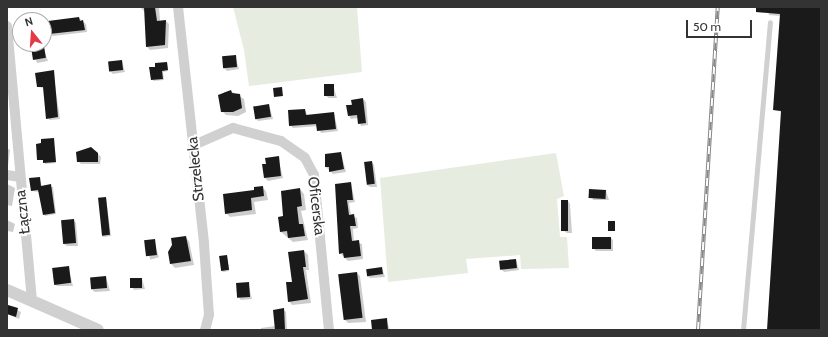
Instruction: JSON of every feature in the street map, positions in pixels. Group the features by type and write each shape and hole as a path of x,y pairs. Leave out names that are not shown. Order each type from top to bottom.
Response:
{"street":[{"name":"Strzelecka","path":"178,7 194,145 209,314 205,330"},
{"name":"Łączna","path":"7,26 19,177 32,302"},
{"name":"Oficerska","path":"194,145 233,128 281,141 305,158 314,176 329,330"},
{"path":"7,175 19,177"},
{"path":"7,290 98,330"}],"lane":[{"path":"743,330 770,22"}],"shaded area":[{"path":"233,7 357,7 362,72 249,86 244,50"},
{"path":"556,153 564,196 557,199 560,237 567,237 569,268 521,269 520,255 466,259 468,273 388,282 380,178"}],"building":[{"path":"144,7 155,7 157,21 166,20 165,45 146,47"},
{"path":"756,7 821,7 821,330 767,330 781,111 773,110 780,14 756,12"},
{"path":"79,17 80,21 83,20 85,30 52,34 52,20"},
{"path":"32,52 45,52 46,58 33,60"},
{"path":"236,55 237,67 223,68 222,56"},
{"path":"122,60 123,70 109,71 108,61"},
{"path":"167,62 168,70 162,71 163,79 151,80 149,67 155,67 155,63"},
{"path":"54,70 58,117 46,119 43,87 37,87 35,73"},
{"path":"324,84 334,84 334,96 324,96"},
{"path":"282,87 283,96 274,97 273,88"},
{"path":"231,90 232,93 240,94 242,108 233,112 221,112 218,95"},
{"path":"363,98 366,123 358,124 357,115 348,116 346,105 352,105 351,100"},
{"path":"269,104 271,117 255,119 253,107"},
{"path":"305,109 306,115 334,112 336,129 317,131 316,124 289,126 288,110"},
{"path":"54,138 56,162 43,163 43,160 37,160 36,144 41,143 41,139"},
{"path":"91,147 98,153 98,162 77,162 76,152"},
{"path":"341,152 344,169 329,172 329,167 325,167 325,154"},
{"path":"279,156 281,176 264,178 262,164 266,164 265,158"},
{"path":"372,161 375,184 367,185 364,162"},
{"path":"40,177 41,186 51,184 55,213 43,215 38,190 31,191 29,178"},
{"path":"351,182 353,200 347,200 349,215 354,214 356,226 350,226 352,241 359,240 361,256 344,258 343,253 339,254 335,184"},
{"path":"263,186 264,196 251,198 252,210 225,214 223,194 254,190 254,187"},
{"path":"300,188 302,206 297,207 299,224 303,224 305,236 288,238 287,231 280,232 278,217 283,216 281,191"},
{"path":"589,189 606,190 606,199 589,198"},
{"path":"106,197 110,235 102,236 98,198"},
{"path":"561,200 568,200 568,231 561,231"},
{"path":"74,219 76,243 63,244 61,220"},
{"path":"608,221 615,221 615,231 608,231"},
{"path":"186,236 191,261 170,264 168,252 172,245 171,238"},
{"path":"592,237 611,237 611,249 592,249"},
{"path":"155,239 157,255 146,256 144,240"},
{"path":"304,250 306,267 303,267 308,299 288,302 286,282 292,282 288,252"},
{"path":"227,255 229,270 221,271 219,256"},
{"path":"516,259 517,268 500,270 499,261"},
{"path":"69,266 71,283 54,285 52,268"},
{"path":"382,267 383,274 367,276 366,269"},
{"path":"357,272 363,318 344,320 338,274"},
{"path":"106,276 107,288 91,289 90,277"},
{"path":"130,278 142,278 142,288 130,288"},
{"path":"249,282 250,297 237,298 236,283"},
{"path":"8,305 18,308 16,317 7,314"},
{"path":"284,308 285,330 275,330 273,310"},
{"path":"387,318 388,330 372,330 371,320"}],"railway":[{"path":"698,330 718,7"}]}
